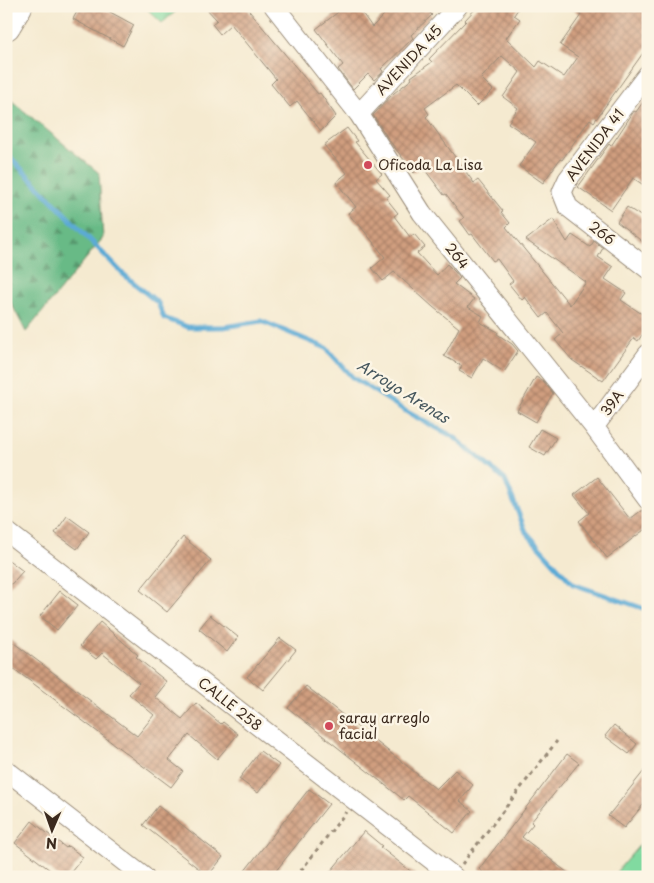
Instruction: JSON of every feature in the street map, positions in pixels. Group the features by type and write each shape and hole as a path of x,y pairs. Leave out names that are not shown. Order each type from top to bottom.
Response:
{"street":[{"name":"264","path":"274,6 359,114 422,213 594,427 648,500"},
{"name":"AVENIDA 45","path":"359,114 458,6"},
{"name":"AVENIDA 41","path":"562,192 568,179 648,74"},
{"name":"266","path":"562,192 568,207 648,269"},
{"name":"39A","path":"594,427 648,354"},
{"name":"CALLE 258","path":"6,531 453,876"},
{"path":"6,770 144,877"}],"path":[{"path":"453,876 557,740"},
{"path":"296,877 355,800"}],"green space":[{"path":"144,6 182,6 162,23"},
{"path":"6,96 99,173 103,238 26,332 6,293"},
{"path":"648,835 648,877 612,877"}],"building":[{"path":"80,6 99,6 134,25 123,46 73,19"},
{"path":"204,6 245,6 318,94 320,93 336,116 321,131 297,101 290,107 271,84 276,79 231,24 220,34 212,24 217,20"},
{"path":"346,6 357,6 372,27 393,6 436,6 430,13 432,15 411,35 413,38 381,69 382,73 374,80 368,74 353,89 338,69 343,65 316,29"},
{"path":"478,6 520,6 514,15 520,19 506,38 536,67 540,61 564,77 578,57 560,45 581,15 568,6 648,6 648,46 594,122 590,119 562,160 560,159 543,183 519,166 536,142 508,123 518,108 503,97 520,72 502,56 481,78 493,90 477,106 456,85 425,108 429,114 426,117 474,183 478,180 503,211 501,212 510,223 506,227 570,305 586,282 526,240 553,219 567,242 572,235 590,247 594,241 603,248 598,257 613,267 605,279 626,293 621,300 648,318 648,326 638,341 634,338 603,381 572,360 555,340 563,333 547,313 541,318 525,297 522,300 509,284 513,281 497,259 493,261 472,234 470,235 460,221 464,218 446,194 444,195 422,166 414,173 373,115 394,93 412,79 411,77 432,62 429,59"},
{"path":"648,95 648,188 633,178 611,210 578,187"},
{"path":"347,128 357,141 355,142 382,174 376,179 390,195 386,198 398,213 394,216 410,237 414,234 425,247 417,253 437,275 447,264 460,278 454,284 474,299 468,307 483,316 480,322 498,332 497,334 512,344 518,351 504,372 483,358 472,378 459,371 462,366 444,356 459,328 394,272 383,281 372,268 385,257 348,213 356,207 336,182 347,173 324,145"},
{"path":"627,207 648,221 648,246 617,222"},
{"path":"536,377 543,381 553,393 536,422 517,411"},
{"path":"540,429 556,438 545,456 529,447"},
{"path":"597,477 630,519 642,510 648,518 648,527 607,558 579,521 589,513 574,495"},
{"path":"67,516 89,532 77,549 55,533"},
{"path":"183,537 211,560 167,612 140,590"},
{"path":"6,558 23,571 6,590"},
{"path":"60,591 78,605 57,630 40,616"},
{"path":"210,615 238,637 227,652 199,629"},
{"path":"100,622 138,655 136,657 167,682 155,697 182,719 196,703 221,724 223,722 238,734 217,759 189,735 169,760 183,771 171,787 6,663 6,637 137,736 154,715 129,694 139,683 102,653 96,659 80,646"},
{"path":"280,638 296,650 263,690 247,677"},
{"path":"306,686 436,789 455,770 473,785 460,801 472,811 454,833 408,796 404,800 288,708"},
{"path":"614,725 637,744 629,754 605,736"},
{"path":"260,751 279,765 258,793 239,779"},
{"path":"567,754 579,763 531,822 533,824 522,837 573,877 489,877 479,869"},
{"path":"648,766 648,799 624,828 608,816"},
{"path":"309,789 329,804 271,877 240,877"},
{"path":"158,806 223,857 208,876 143,825"},
{"path":"32,821 66,848 68,846 83,857 67,877 59,877 15,843"},
{"path":"364,831 382,846 380,847 418,877 326,877"}],"waterway":[{"name":"Arroyo Arenas","path":"6,153 122,273 158,303 164,318 188,327 224,327 261,321 326,348 352,377 407,412 454,437 505,480 526,532 573,584 648,610"}],"place":[{"name":"Oficoda La Lisa","path":"368,165"},
{"name":"saray arreglo facial","path":"329,726"}]}
